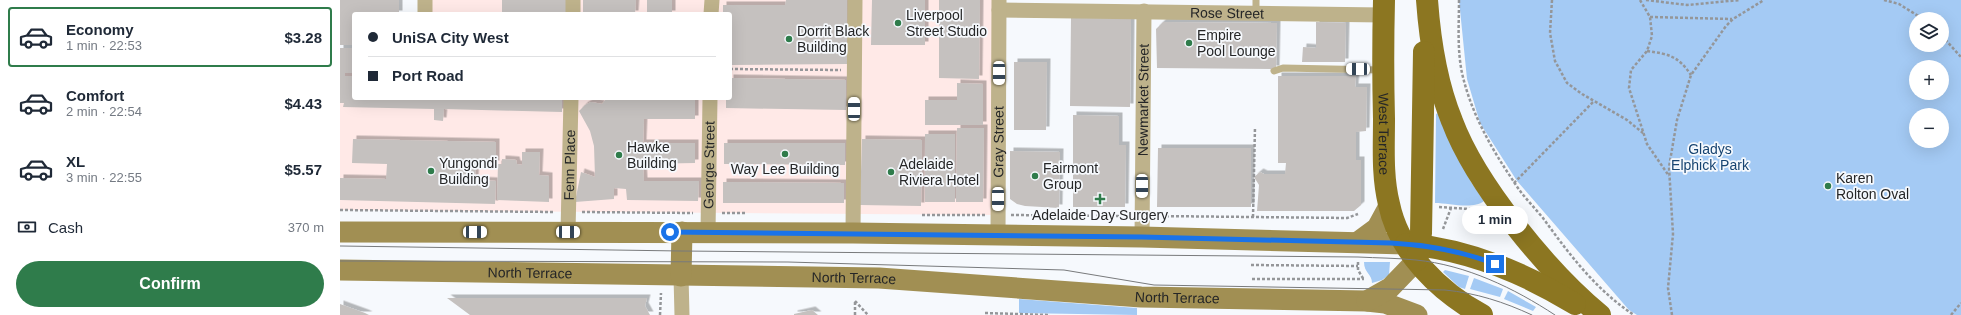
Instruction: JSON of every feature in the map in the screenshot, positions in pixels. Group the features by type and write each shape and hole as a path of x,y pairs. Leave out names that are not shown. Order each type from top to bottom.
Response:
{"main road":[{"path":"1406,313 1414,250 1427,0"},
{"path":"1427,0 1429,32 1438,77 1452,123 1466,150 1496,198 1549,265 1569,288 1600,315"},
{"name":"West Terrace","path":"1383,8 1385,173 1389,206 1397,228 1445,290 1482,315"},
{"path":"1358,252 1377,228 1389,206"},
{"path":"340,232 568,222 682,232 708,222 853,233 1142,237 1358,252 1414,250 1467,255 1504,267 1542,284 1593,315"},
{"path":"681,276 682,232"},
{"path":"1367,292 1390,288 1414,250"},
{"name":"North Terrace","path":"340,270 879,278 1141,297 1367,292 1406,313"}],"street":[{"path":"425,0 425,12"},
{"path":"573,0 573,12"},
{"path":"711,12 712,0"},
{"path":"853,233 855,0"},
{"name":"Rose Street","path":"999,5 1144,11 1256,6 1383,8"},
{"name":"Gray Street","path":"998,235 999,5"},
{"name":"Newmarket Street","path":"1142,237 1144,11"},
{"name":"Fenn Place","path":"568,222 571,100"},
{"name":"George Street","path":"708,222 710,100"},
{"path":"681,276 682,315"}],"lane":[{"path":"1274,71 1283,68 1383,70"}],"path":[{"path":"1459,0 1458,44 1464,80 1480,126 1514,183 1570,254 1597,285 1634,315"},
{"path":"1552,0 1550,33 1555,60 1567,82 1594,101 1627,120 1643,134"},
{"path":"1640,0 1650,17 1652,36 1647,51 1631,70 1629,88 1647,144 1670,177"},
{"path":"1646,0 1687,5 1740,0"},
{"path":"1672,315 1668,288 1673,234 1669,167 1676,120 1691,75 1733,19 1764,0"},
{"path":"1884,0 1899,4 1912,12"},
{"path":"1650,17 1733,19"},
{"path":"1949,43 1961,56"},
{"path":"1647,51 1667,54 1682,62 1691,75"},
{"path":"732,69 854,70"},
{"path":"1514,183 1594,101"},
{"path":"1253,217 1255,127"},
{"path":"1435,206 1469,209 1479,208 1485,205"},
{"path":"1443,229 1451,208"},
{"path":"340,210 568,222 708,222 751,214"},
{"path":"1153,216 1347,218 1358,214"},
{"path":"1007,215 1132,216"},
{"path":"1358,252 1358,270 1364,279 1367,292"},
{"path":"1251,265 1358,266"},
{"path":"1252,279 1364,279"},
{"path":"660,315 661,293"},
{"path":"855,315 855,301 868,315"},
{"path":"1951,315 1961,303"},
{"path":"985,314 1050,315"}],"shaded area":[{"path":"425,0 999,0 998,215 340,210 340,103 344,103 345,73 352,73 352,100 732,100 732,12 425,12"}],"green space":[{"name":"Gladys Elphick Park","path":"1459,0 1961,0 1961,315 1637,315 1629,310 1517,181 1480,123 1467,79"},
{"path":"1438,113 1471,182 1484,201 1479,204 1467,206 1435,203 1436,114"},
{"path":"1364,262 1390,262 1389,275 1382,280 1372,283 1371,277 1365,269"},
{"path":"1445,270 1469,276 1465,289 1459,287 1443,272"},
{"path":"1474,278 1503,289 1500,297 1470,289"},
{"path":"1508,291 1536,307 1533,311 1504,299"},
{"path":"1019,299 1137,308 1137,315 1019,313"}],"building":[{"path":"340,0 399,0 399,12 352,12 352,45 340,45"},
{"path":"502,0 567,0 567,12 502,12"},
{"path":"583,0 636,0 635,12 583,12"},
{"path":"647,0 672,0 672,12 647,12"},
{"name":"Dorrit Black Building","path":"786,0 847,0 847,64 732,65 732,12 723,12 723,5 785,5"},
{"name":"Liverpool Street Studio","path":"872,0 925,0 925,45 871,45"},
{"path":"939,0 980,0 979,79 939,78"},
{"path":"1071,18 1131,19 1130,107 1070,106"},
{"path":"1163,22 1277,23 1276,69 1157,68 1156,29"},
{"path":"1316,22 1346,23 1345,62 1302,62 1303,47 1316,48"},
{"path":"340,48 352,48 352,73 345,73 345,76 352,76 352,100 562,100 562,112 444,109 443,121 434,120 434,109 343,107 344,103 340,103"},
{"path":"1014,62 1047,62 1046,130 1014,130"},
{"path":"1278,76 1356,76 1355,87 1367,87 1366,131 1356,132 1356,160 1361,160 1361,205 1354,211 1257,211 1259,185 1254,177 1260,172 1264,174 1285,174 1286,163 1278,163"},
{"path":"732,78 846,80 846,110 726,108 726,100 732,100"},
{"path":"957,83 983,84 983,125 925,125 925,100 957,100"},
{"name":"Hawke Building","path":"605,100 695,100 695,119 644,119 643,143 695,143 695,163 643,164 644,181 699,181 698,201 627,200 626,189 614,188 614,199 575,202 581,172 595,177 594,146 590,131 579,111 591,102 602,104"},
{"path":"1073,115 1119,116 1119,145 1126,145 1125,207 1073,207"},
{"path":"957,128 984,128 983,202 956,202"},
{"path":"925,134 955,134 955,202 925,202"},
{"name":"Yungondi Building","path":"353,139 496,142 496,164 476,163 475,180 496,181 495,204 340,200 340,178 386,179 387,164 352,163"},
{"name":"Adelaide Riviera Hotel","path":"862,139 922,140 921,206 860,205"},
{"name":"Way Lee Building","path":"724,143 845,143 845,165 724,164"},
{"path":"1158,148 1251,148 1251,207 1157,207"},
{"name":"Fairmont Group","path":"1010,151 1060,152 1059,208 1025,206 1017,204 1010,199"},
{"path":"522,152 540,152 539,175 549,176 549,202 497,200 498,164 502,164 502,159 516,160 517,164 522,165"},
{"name":"Way Lee Building","path":"723,182 844,183 844,203 723,203"},
{"path":"447,298 647,298 645,306 650,315 470,315"},
{"path":"340,304 365,313 369,315 340,315"},
{"path":"812,310 818,315 794,315 794,314"}],"tram line":[{"path":"340,246 681,251 1358,257 1402,259 1435,263 1471,272 1506,287 1555,315"},
{"path":"340,261 788,262 1064,270 1154,285 1445,290 1468,293 1490,299 1532,315"}],"place":[{"name":"Liverpool Street Studio","path":"898,23"},
{"name":"Dorrit Black Building","path":"789,39"},
{"name":"Empire Pool Lounge","path":"1189,43"},
{"name":"Way Lee Building","path":"785,154"},
{"name":"Hawke Building","path":"619,155"},
{"name":"Yungondi Building","path":"431,171"},
{"name":"Adelaide Riviera Hotel","path":"891,172"},
{"name":"Fairmont Group","path":"1035,176"},
{"name":"Karen Rolton Oval","path":"1828,186"},
{"name":"Adelaide Day Surgery","path":"1100,199"}],"route":[{"path":"670,232 1142,237 1391,243 1452,251 1486,260 1495,264"}]}
